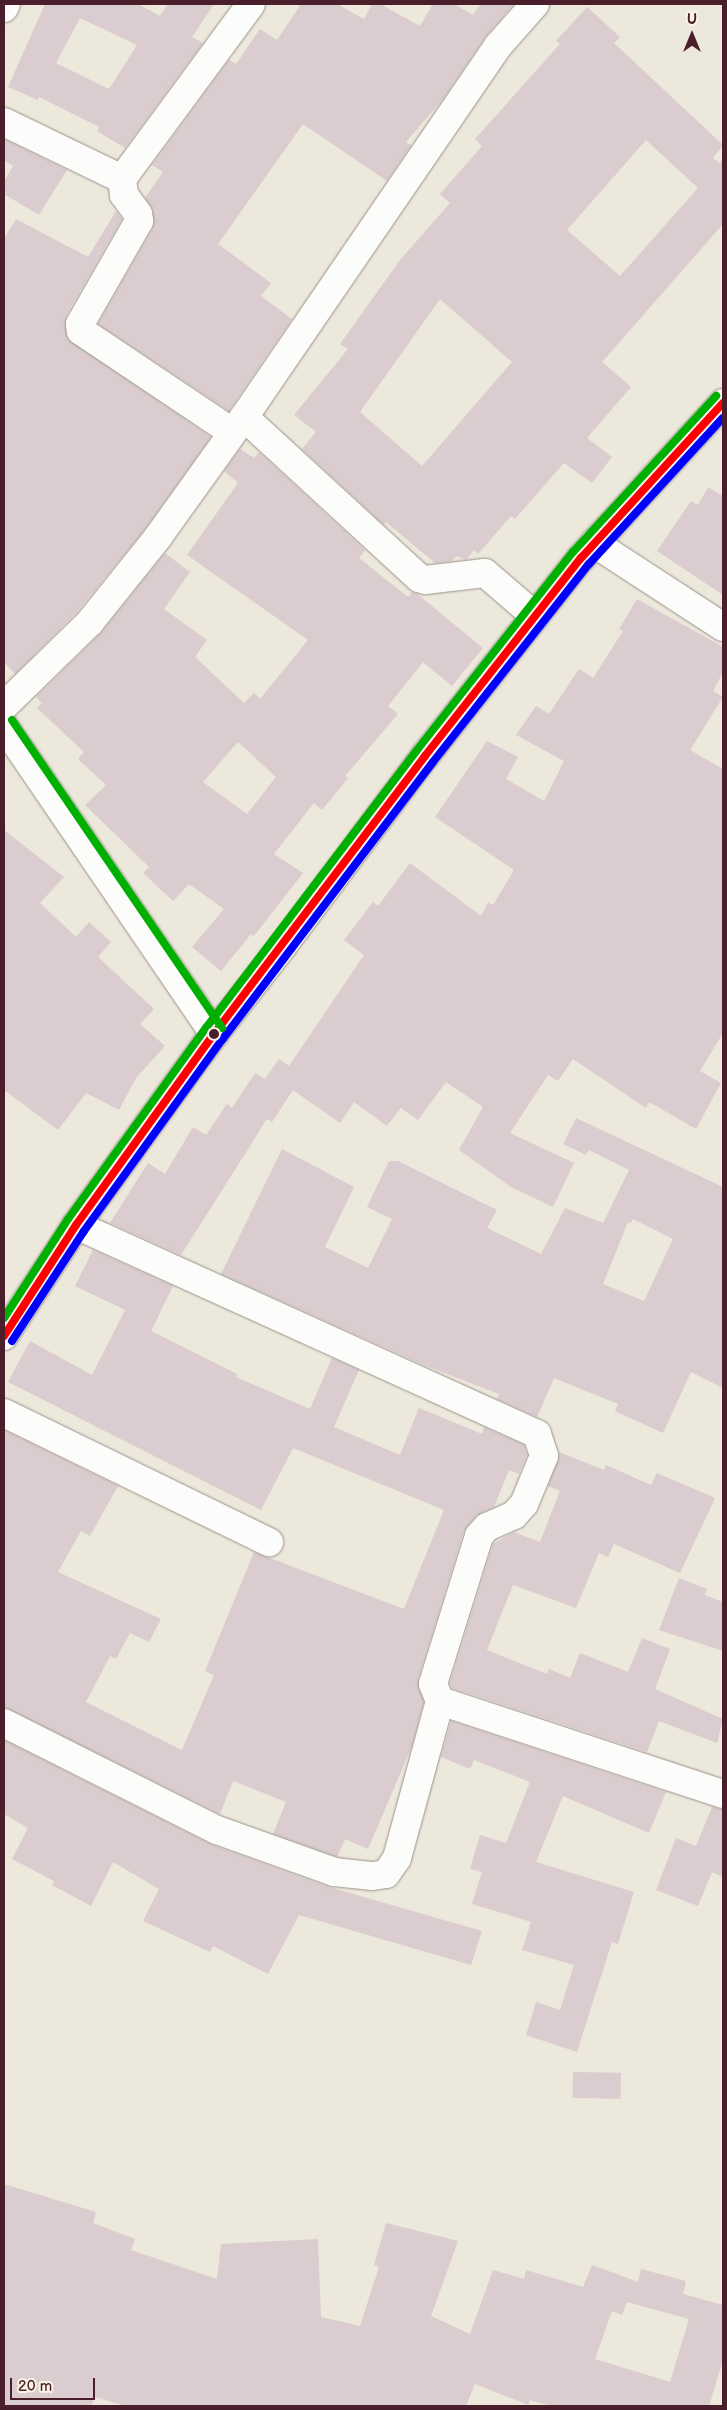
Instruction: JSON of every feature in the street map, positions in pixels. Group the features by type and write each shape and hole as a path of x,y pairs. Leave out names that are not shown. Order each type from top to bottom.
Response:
{"street":[{"path":"4,8 6,4"},
{"path":"251,4 122,179 124,195 138,214 139,221 80,324 80,331 238,424 419,578 425,580 485,573 535,616"},
{"path":"4,706 90,622 158,536 238,424 498,46 535,4"},
{"path":"4,122 122,179"},
{"path":"4,1336 76,1225 214,1034 535,616 594,543 723,403"},
{"path":"594,543 723,627"},
{"path":"4,726 214,1034"},
{"path":"4,1723 217,1830 334,1872 372,1876 386,1874 397,1858 440,1701 433,1684 478,1536 487,1527 514,1515 524,1504 544,1456 537,1434 76,1225"},
{"path":"4,1413 269,1542"},
{"path":"440,1701 723,1794"}],"building":[{"path":"45,4 138,4 160,16 168,4 214,4 192,37 203,43 125,148 97,131 99,127 39,97 38,100 8,87","holes":["80,18 137,45 109,89 56,63"]},
{"path":"301,4 337,4 364,19 372,4 380,4 420,26 433,4 454,4 473,15 481,4 514,4 486,36 443,99 406,142 411,145 387,181 303,124 218,244 271,283 261,296 292,319 229,411 98,324 153,228 153,212 145,198 163,172 152,165 229,60 236,64 260,29 277,40"},
{"path":"587,7 620,37 614,43 723,145 713,158 719,163 723,159 723,224 602,362 631,387 587,438 612,457 592,483 564,463 515,519 511,516 478,554 474,550 466,560 456,556 452,561 435,563 386,522 384,525 302,449 316,432 294,415 348,349 340,344 400,260 450,203 440,194 482,146 475,139 560,44 556,41","holes":["646,140 698,188 620,276 567,230","440,299 512,362 422,466 360,412"]},
{"path":"4,139 67,170 39,215 4,194 4,182 13,166 4,160"},
{"path":"116,211 122,219 66,316 68,339 211,437 146,528 78,611 15,674 4,662 4,239 16,219 88,257"},
{"path":"240,449 254,458 259,452 365,550 359,558 408,597 412,592 416,593 483,648 452,686 423,662 388,706 398,714 345,776 348,778 322,810 314,803 274,854 303,873 254,936 251,934 221,971 192,947 224,909 189,884 173,901 143,873 149,867 85,805 106,785 78,759 84,752 37,708 42,703 36,697 101,633 165,553 190,572 164,609 207,640 195,657 244,703 254,693 260,699 308,640 187,555 238,483 224,471","holes":["238,742 276,777 247,814 203,782"]},
{"path":"708,487 723,496 723,595 657,551 691,501 698,505"},
{"path":"637,599 723,647 723,672 713,691 723,697 690,750 723,769 723,1033 700,1071 721,1083 696,1129 649,1102 646,1108 573,1059 558,1081 548,1075 510,1133 574,1163 553,1207 511,1187 459,1150 483,1107 446,1082 418,1120 401,1108 387,1126 354,1102 340,1123 293,1090 272,1122 267,1119 181,1255 110,1223 148,1163 165,1174 193,1127 206,1135 227,1104 232,1108 255,1073 265,1079 279,1059 289,1066 364,955 344,940 373,902 378,906 410,863 481,916 488,902 493,905 514,870 435,817 487,741 518,757 506,779 544,801 564,761 516,735 536,706 549,714 579,669 593,678 623,631 619,629"},
{"path":"4,830 64,877 40,903 76,937 89,922 111,942 98,957 154,1009 140,1024 165,1046 136,1078 119,1110 86,1093 58,1130 4,1090"},
{"path":"576,1118 723,1187 723,1388 691,1372 663,1433 615,1411 618,1404 554,1378 537,1417 497,1399 499,1394 426,1366 221,1274 282,1149 354,1187 325,1247 368,1268 392,1219 367,1207 389,1161 398,1161 497,1210 487,1228 541,1254 565,1208 603,1223 629,1170 589,1150 586,1155 563,1144","holes":["633,1219 673,1239 644,1301 603,1284 628,1222 631,1223"]},
{"path":"93,1250 173,1286 151,1331 237,1374 236,1377 310,1409 332,1358 359,1370 334,1427 400,1455 419,1408 482,1434 484,1427 524,1445 527,1455 519,1474 509,1470 494,1507 476,1516 464,1531 418,1679 424,1702 412,1746 368,1849 345,1839 337,1857 273,1834 286,1802 233,1781 220,1814 4,1707 4,1430 118,1486 90,1536 81,1531 58,1572 161,1619 149,1642 130,1633 116,1659 110,1656 86,1702 182,1750 214,1675 205,1671 254,1552 404,1609 444,1510 293,1448 261,1510 8,1382 30,1341 92,1375 125,1310 75,1286"},
{"path":"559,1452 604,1470 606,1465 651,1485 657,1473 715,1498 680,1573 614,1544 608,1557 599,1553 576,1608 513,1585 487,1650 547,1674 549,1669 570,1678 580,1653 628,1672 642,1638 670,1649 655,1689 723,1719 717,1743 659,1721 647,1752 452,1688 450,1683 493,1544 514,1532 540,1542 560,1491 548,1486"},
{"path":"679,1578 707,1589 705,1595 723,1602 723,1651 659,1630"},
{"path":"451,1721 666,1792 649,1833 563,1796 536,1862 634,1892 618,1944 612,1942 577,2052 526,2035 536,2002 560,2010 574,1965 522,1950 531,1922 472,1904 482,1872 470,1869 480,1835 506,1843 530,1782 474,1760 470,1769 441,1757"},
{"path":"4,1740 212,1845 329,1887 482,1931 471,1965 299,1915 268,1974 213,1946 210,1952 143,1921 159,1889 113,1862 91,1906 52,1885 54,1881 12,1859 28,1828 4,1814"},
{"path":"712,1807 723,1809 723,1877 712,1872 698,1906 656,1890 676,1838 696,1846"},
{"path":"573,2072 621,2073 621,2099 573,2098"},
{"path":"4,2184 96,2212 93,2223 135,2239 131,2250 217,2279 221,2244 318,2239 321,2317 360,2326 379,2267 374,2265 386,2223 458,2241 431,2316 470,2334 493,2270 524,2279 526,2270 583,2287 592,2265 638,2282 641,2269 686,2281 683,2294 723,2305 723,2360 709,2406 551,2406 530,2400 528,2405 475,2384 466,2406 125,2406 95,2397 91,2406 4,2406","holes":["627,2302 689,2319 670,2382 595,2359 612,2311 622,2315"]}],"transit line":[{"path":"4,1318 68,1219 206,1028 417,750 573,552 716,396"},
{"path":"4,1336 76,1225 214,1034 425,756 581,558 723,403"},
{"path":"12,1341 84,1231 222,1040 433,762 589,564 723,418"},
{"path":"12,720 222,1028"}]}
